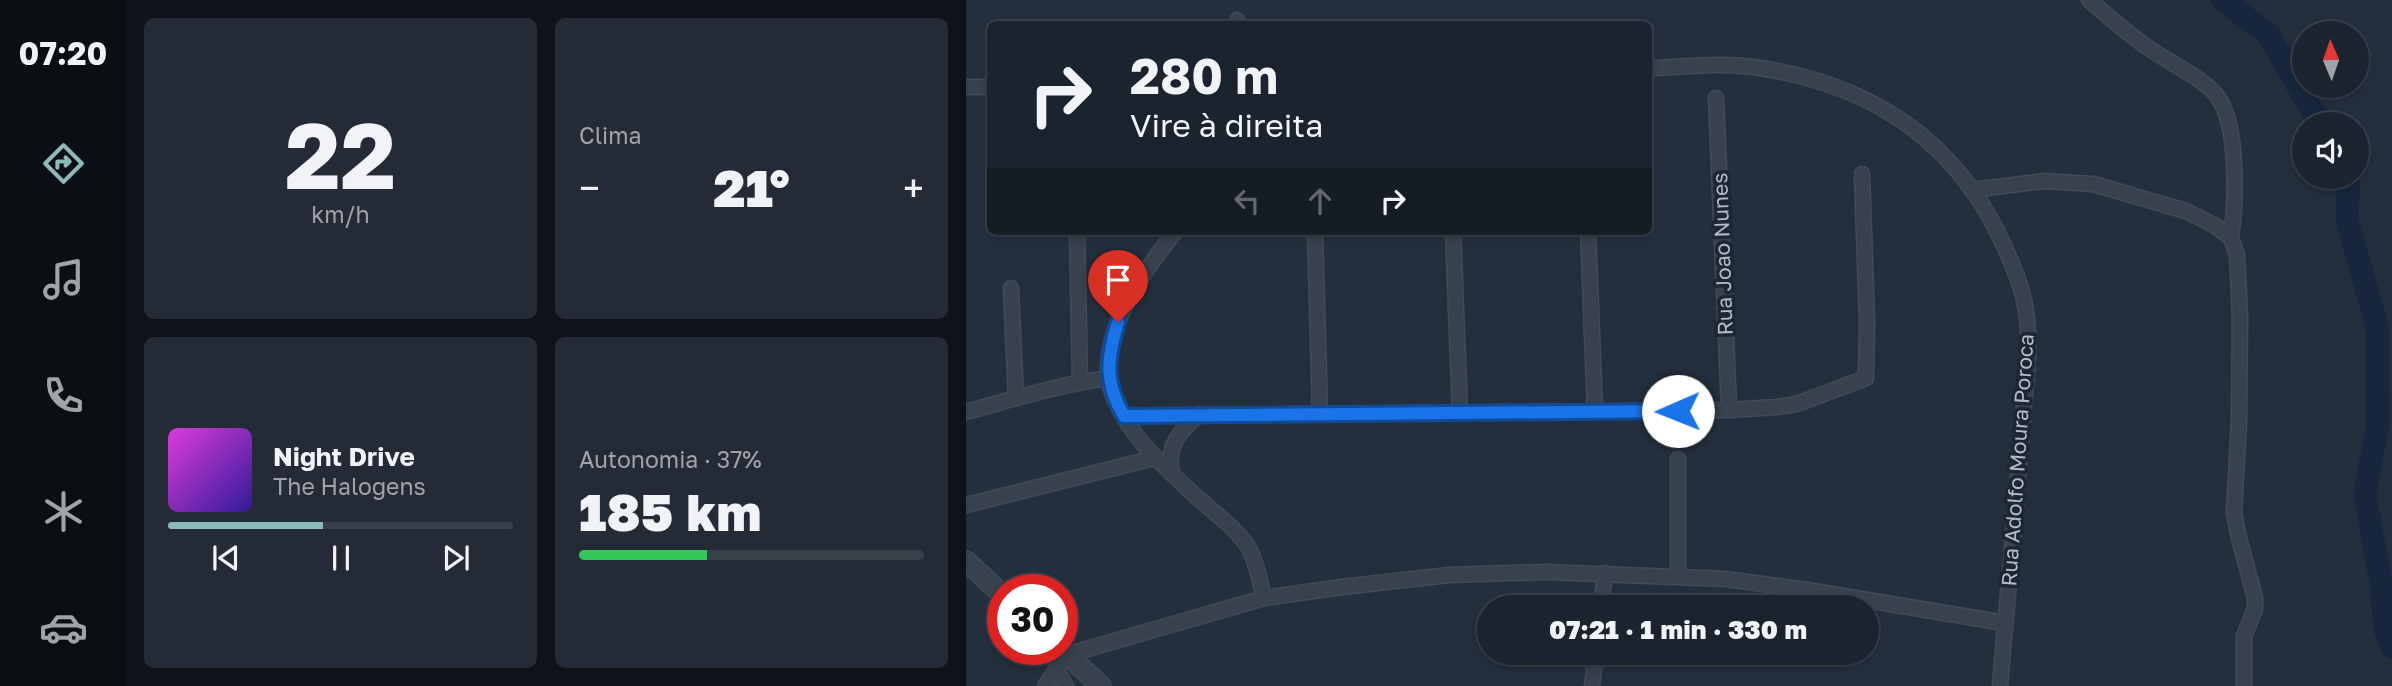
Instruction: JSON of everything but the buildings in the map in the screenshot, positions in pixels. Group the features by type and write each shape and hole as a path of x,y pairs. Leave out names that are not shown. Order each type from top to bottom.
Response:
{"street":[{"path":"2089,0 2145,46 2207,85 2224,108 2230,131 2234,181 2231,238 2237,255 2240,316 2239,421 2234,512 2255,598 2255,609 2244,636 2244,686"},
{"name":"Rua Adolfo Moura Poroca","path":"1652,68 1720,65 1758,67 1833,87 1901,118 1948,158 1972,190 2006,248 2024,296 2027,325 2024,409 2000,686"},
{"path":"966,87 987,87"},
{"name":"Rua Joao Nunes","path":"1716,99 1729,410"},
{"path":"1124,416 1729,410 1797,404 1866,378 1862,174"},
{"path":"1972,190 2044,181 2093,184 2186,211 2214,225 2231,238"},
{"path":"1077,235 1080,382"},
{"path":"1173,235 1151,261 1129,296 1112,342 1109,379 1113,397 1154,458 1248,547 1264,598"},
{"path":"1315,235 1320,414"},
{"path":"1453,235 1460,413"},
{"path":"1588,235 1595,411"},
{"path":"1011,288 1016,398"},
{"path":"966,412 1080,382 1109,379"},
{"path":"1172,474 1172,446 1182,430 1199,414"},
{"path":"966,505 1154,458"},
{"path":"1678,459 1678,575"},
{"path":"968,567 987,582"},
{"path":"1078,653 1264,598 1449,575 1546,572 1678,575 1726,579 2006,623"},
{"path":"1602,595 1605,573"},
{"path":"1045,686 1057,665"},
{"path":"1062,665 1066,686"},
{"path":"1071,665 1101,686"},
{"path":"1592,686 1595,665"}],"waterway":[{"path":"2223,0 2269,35 2314,112"},
{"path":"2348,189 2347,219 2377,327 2378,422 2365,495 2381,583 2385,629 2392,647"}],"route":[{"path":"1118,322 1112,342 1109,379 1113,397 1124,416 1678,411"}]}
